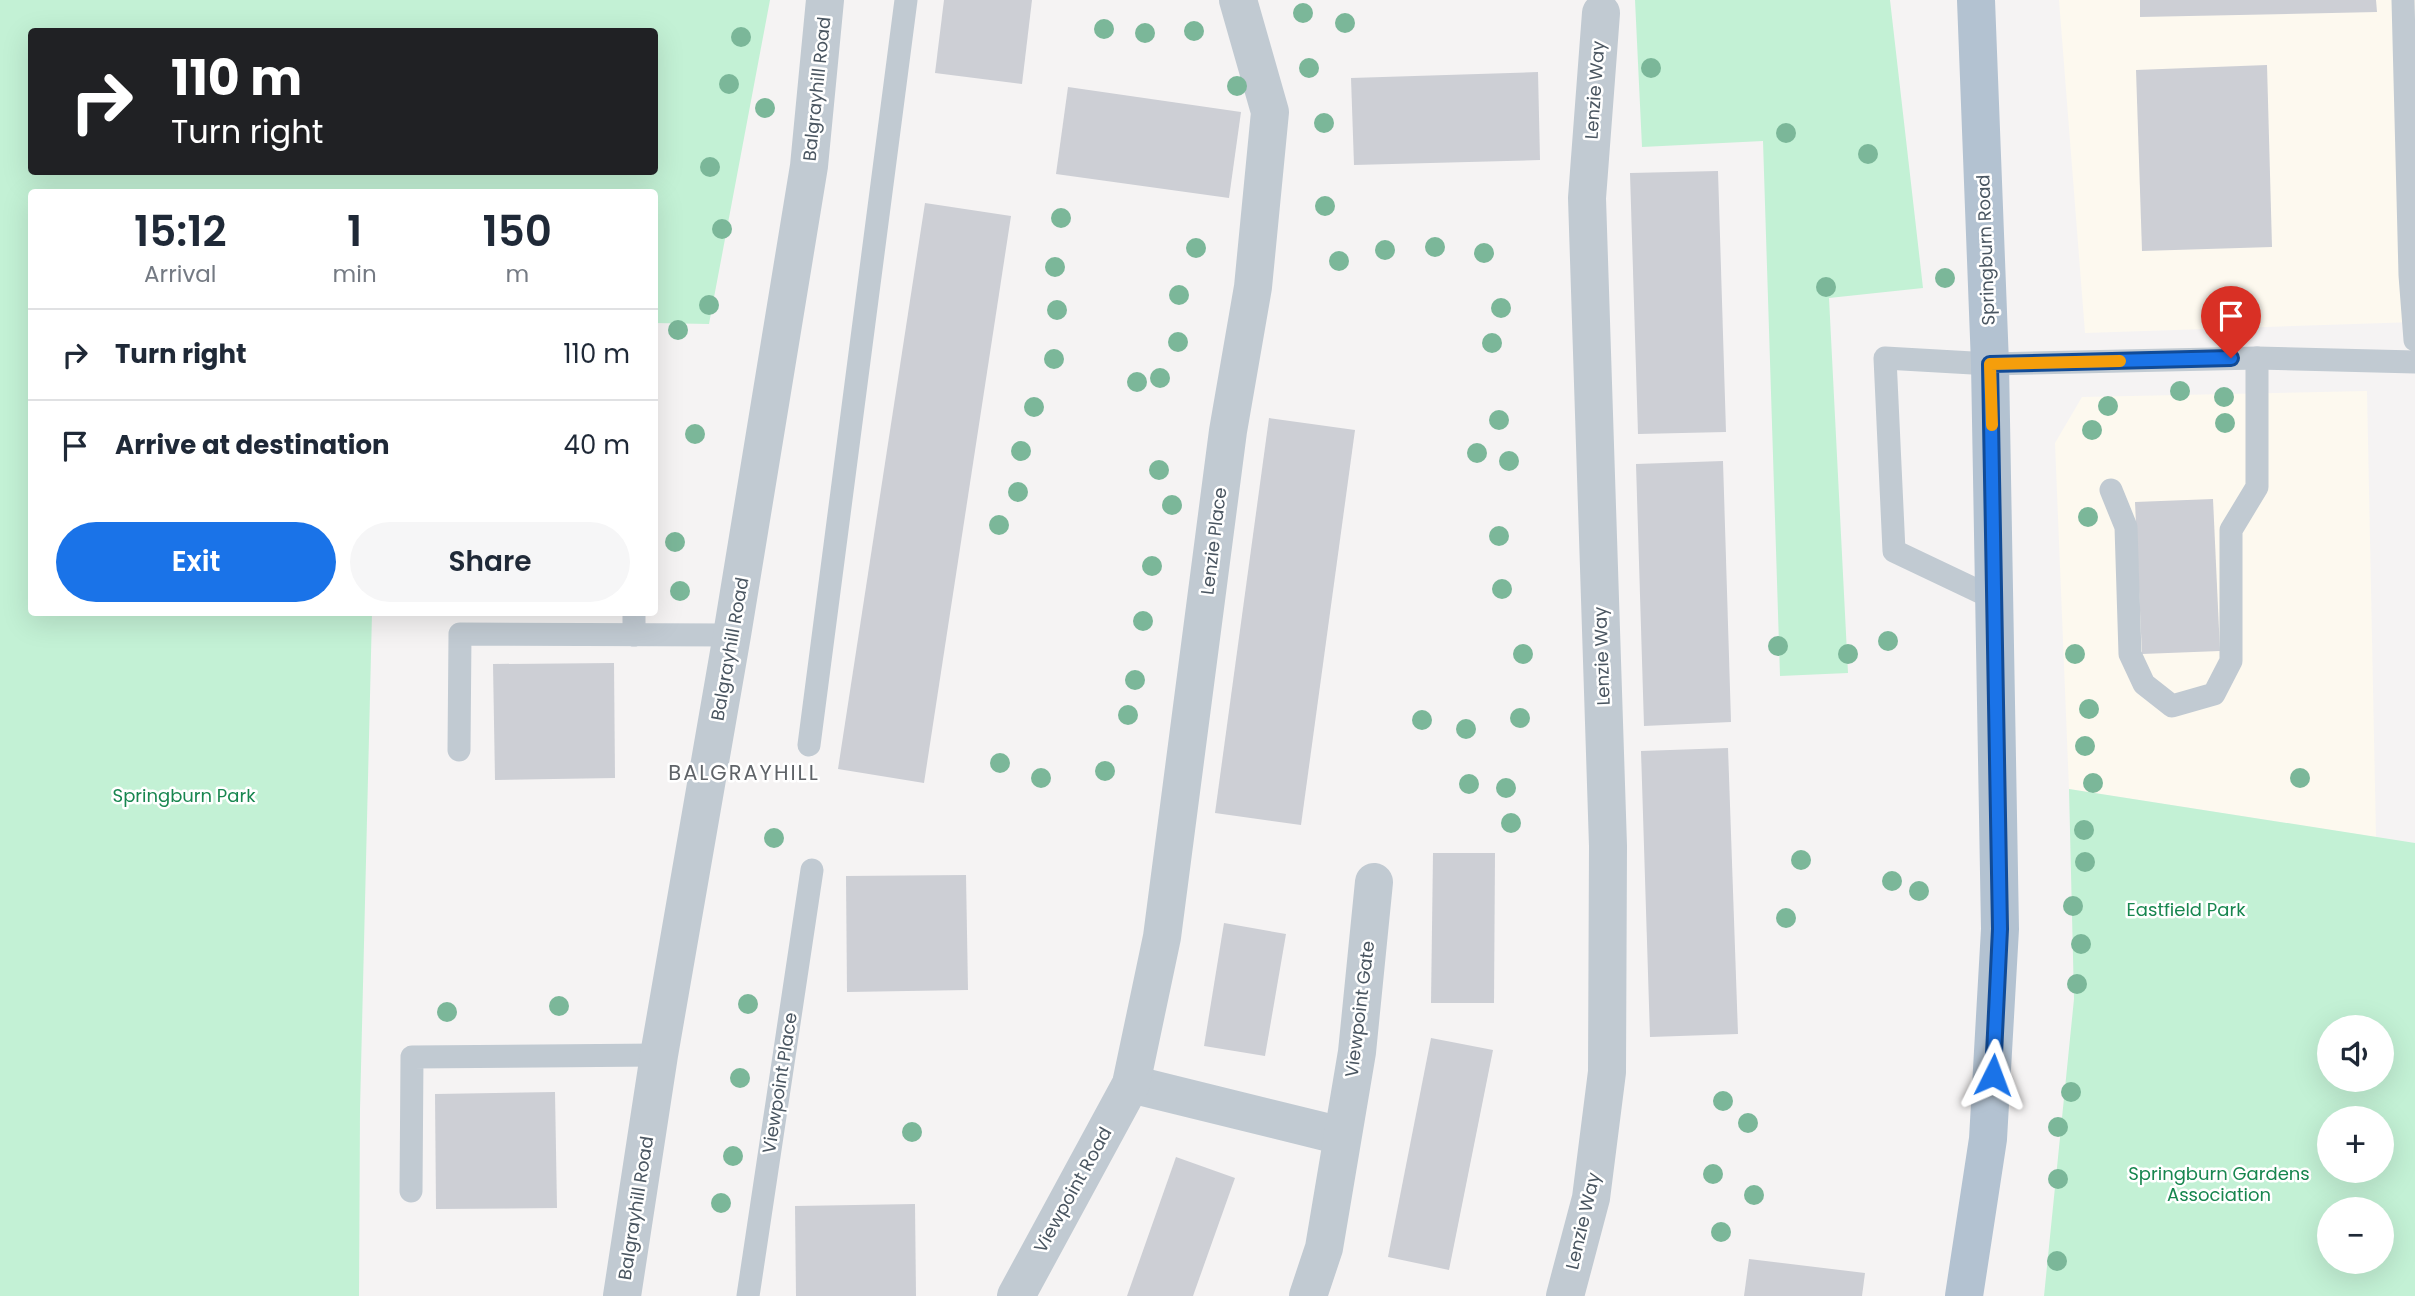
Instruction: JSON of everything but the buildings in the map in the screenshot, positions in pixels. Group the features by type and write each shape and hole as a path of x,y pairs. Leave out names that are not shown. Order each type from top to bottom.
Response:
{"main road":[{"name":"Springburn Road","path":"1964,1296 1986,1160 2000,929 1990,364 1976,0"}],"street":[{"name":"Balgrayhill Road","path":"622,1296 659,1055 732,635 809,166 825,0"},
{"name":"Lenzie Place","path":"1131,1084 1162,937 1228,431 1253,287 1270,112 1238,0"},
{"name":"Lenzie Way","path":"1565,1296 1591,1198 1607,1072 1608,846 1587,198 1601,13"},
{"name":"Viewpoint Gate","path":"1308,1296 1324,1248 1357,1052 1374,882"},
{"path":"1131,1084 1342,1136"},
{"name":"Viewpoint Road","path":"1016,1296 1131,1084"}],"lane":[{"path":"809,745 906,0"},
{"path":"2403,0 2410,275 2415,340"},
{"path":"1995,599 1895,551 1885,358 1990,364 2257,358 2415,362"},
{"path":"2111,490 2126,527 2130,654 2144,684 2172,706 2214,694 2231,661 2231,530 2257,487 2257,358"},
{"path":"459,750 460,634 634,624 732,635"},
{"name":"Viewpoint Place","path":"748,1296 813,870"},
{"path":"411,1191 412,1057 659,1055"}],"shaded area":[{"path":"2059,0 2415,0 2415,322 2085,333"},
{"path":"2367,391 2376,837 2069,789 2055,443 2082,397"}],"green space":[{"name":"Springburn Park","path":"0,0 770,0 709,324 658,323 658,189 28,189 28,616 372,616 360,1109 359,1296 0,1296"},
{"path":"1635,0 1890,0 1923,288 1829,298 1848,673 1780,676 1763,141 1642,147"},
{"path":"2069,789 2415,843 2415,1296 2044,1296 2074,999"}],"slow traffic":[{"path":"1992,425 1990,364 2120,361"}],"district":[{"name":"BALGRAYHILL","path":"744,773"}],"route":[{"path":"1993,1075 2000,929 1990,364 2231,358"}],"park label":[{"name":"Eastfield Park","path":"2186,910"},
{"name":"Springburn Gardens Association","path":"2219,1184"}]}
